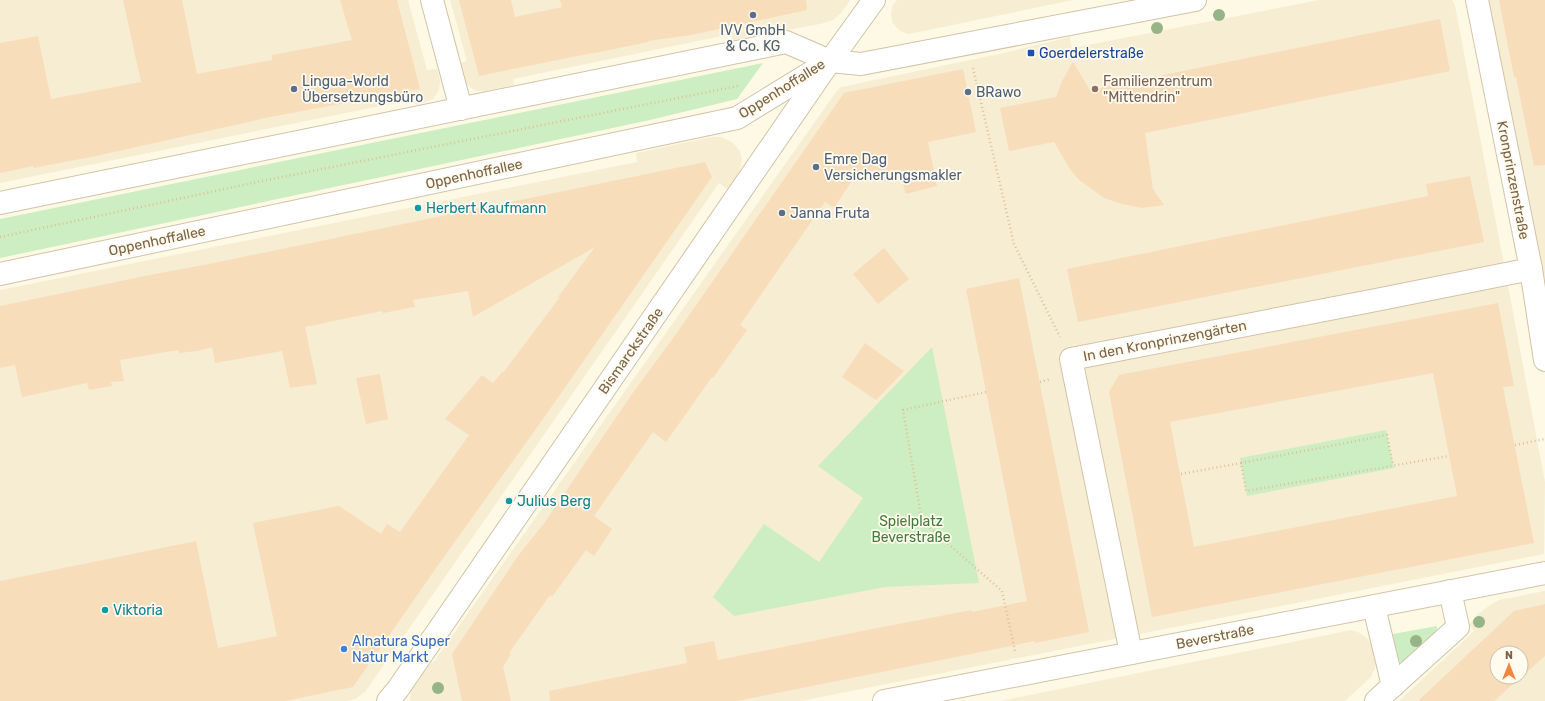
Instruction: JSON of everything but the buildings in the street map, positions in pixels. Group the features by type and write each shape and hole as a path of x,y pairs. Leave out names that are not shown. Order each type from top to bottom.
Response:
{"street":[{"path":"432,0 461,109"},
{"name":"Bismarckstraße","path":"388,701 398,689 830,61 874,0"},
{"path":"830,61 861,64 1195,0"},
{"name":"Kronprinzenstraße","path":"1477,0 1531,269 1545,360"},
{"name":"Oppenhoffallee","path":"0,203 786,42 830,61"},
{"name":"Oppenhoffallee","path":"0,274 737,118 830,61"},
{"name":"In den Kronprinzengärten","path":"1131,653 1071,359 1531,269"},
{"name":"Beverstraße","path":"884,701 1545,573"},
{"path":"1376,701 1458,627 1450,592"},
{"path":"1374,607 1393,686"}],"path":[{"path":"967,44 1014,244 1071,359"},
{"path":"0,237 262,181 744,85"},
{"path":"986,392 903,410 922,521 1002,590 1021,674"},
{"path":"1181,474 1387,435 1393,465"},
{"path":"1514,445 1545,439"},
{"path":"1241,463 1246,491 1449,456"}],"shaded area":[{"path":"0,0 408,0 427,70 437,69 440,80 439,90 433,99 417,105 415,99 0,183"},
{"path":"450,0 850,0 842,12 833,20 820,24 733,40 732,34 513,79 514,85 485,91 477,91 466,83 460,63 467,61"},
{"path":"897,0 1073,0 909,34 902,32 892,22 892,6"},
{"path":"1319,0 1452,0 1455,5 1545,482 1544,554 801,701 410,701 411,687 416,676 435,660 841,87 1008,52 1070,37 1072,48"},
{"path":"1484,0 1545,0 1545,318"},
{"path":"711,137 721,137 732,142 740,151 742,160 739,173 727,189 719,183 365,692 355,699 346,701 0,701 0,290 637,162 636,153"},
{"path":"1545,591 1545,701 1399,701 1474,631 1469,625 1478,614 1499,600"},
{"path":"1351,630 1360,633 1368,639 1375,650 1376,660 1375,668 1371,677 1345,701 1000,701"}],"green space":[{"path":"763,63 737,99 650,120 0,258 0,219"},
{"name":"Spielplatz Beverstraße","path":"932,347 979,583 885,587 734,616 713,597 764,524 819,562 863,498 818,466"},
{"path":"1386,430 1394,468 1247,496 1240,458"},
{"path":"1437,626 1437,633 1402,663 1397,659 1393,634"}],"place":[{"name":"IVV GmbH & Co. KG","path":"753,15"},
{"name":"Goerdelerstraße","path":"1031,53"},
{"name":"Lingua-World Übersetzungsbüro","path":"294,89"},
{"name":"Familienzentrum \"Mittendrin\"","path":"1095,89"},
{"name":"BRawo","path":"968,92"},
{"name":"Emre Dag Versicherungsmakler","path":"816,167"},
{"name":"Herbert Kaufmann","path":"418,208"},
{"name":"Janna Fruta","path":"782,213"},
{"name":"Julius Berg","path":"509,501"},
{"name":"Viktoria","path":"105,610"},
{"name":"Alnatura Super Natur Markt","path":"344,649"}]}
